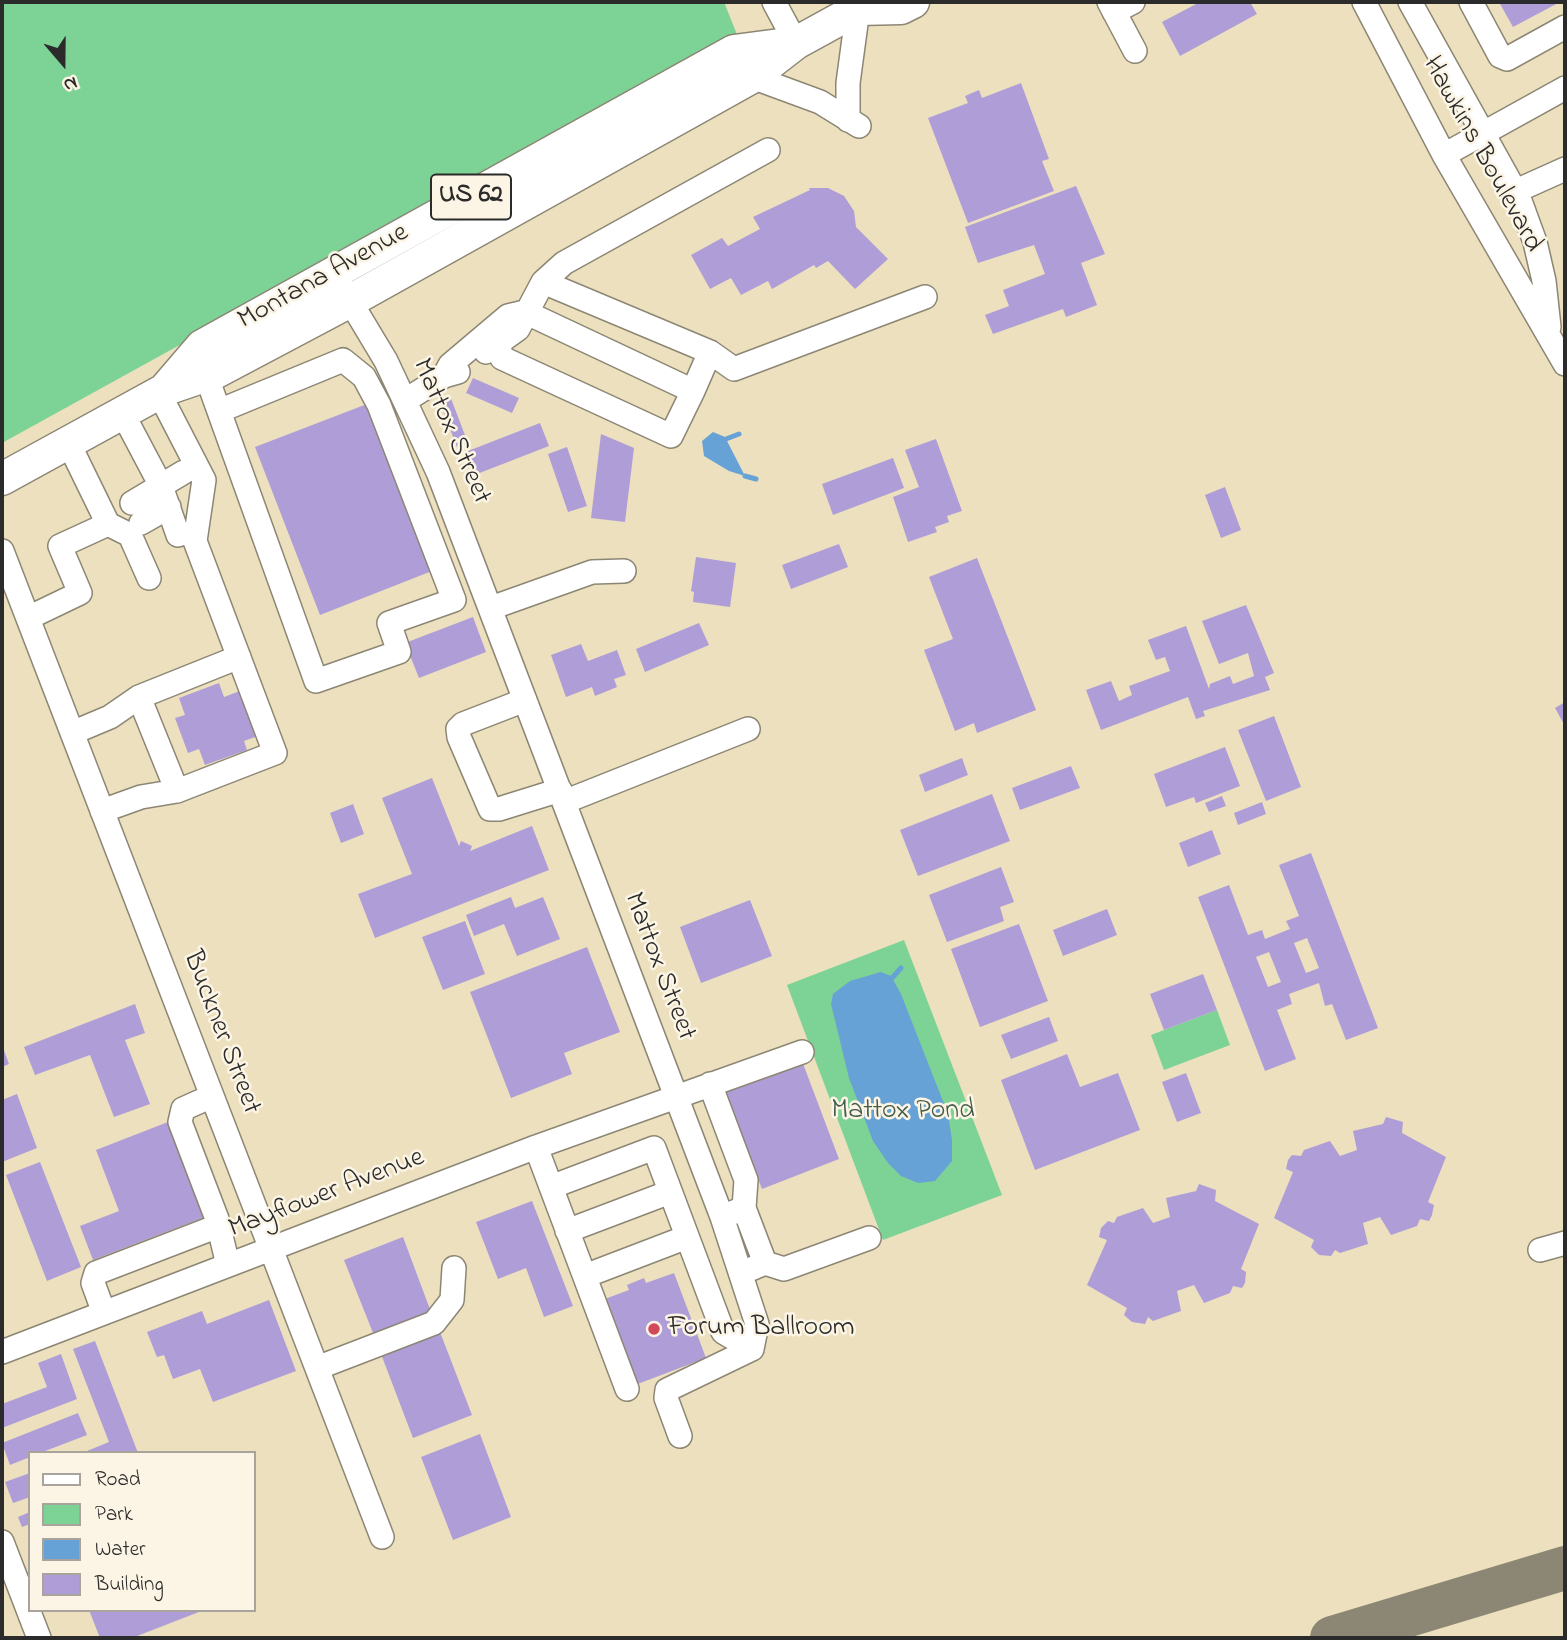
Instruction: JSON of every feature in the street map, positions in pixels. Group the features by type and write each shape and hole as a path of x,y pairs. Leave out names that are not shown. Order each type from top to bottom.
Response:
{"highway":[{"name":"Montana Avenue","path":"345,294 752,77 787,44 860,5 901,8 913,2"},
{"name":"Montana Avenue","path":"2,479 176,384 202,346 710,64 734,51 787,44"},
{"path":"176,384 345,294 787,44"}],"street":[{"path":"774,2 787,44"},
{"name":"Hawkins Boulevard","path":"1364,2 1444,155 1560,352"},
{"name":"Hawkins Boulevard","path":"1410,2 1516,191 1530,224 1560,352"},
{"path":"1471,2 1500,55 1507,59 1565,27"},
{"path":"752,77 808,96 853,123 849,83 860,5"},
{"path":"1118,5 1135,51"},
{"path":"1444,155 1565,88"},
{"path":"406,400 444,376 457,373 519,328 543,282 564,262 768,150"},
{"path":"1516,191 1565,169"},
{"path":"543,282 710,352 734,369 925,297"},
{"name":"Mattox Street","path":"345,294 406,400 431,453 491,608 722,1217 757,1324 752,1349"},
{"path":"444,376 450,365 508,316 525,312 693,391"},
{"path":"498,344 502,358 671,436 710,352"},
{"path":"176,384 219,411 316,681 399,652 389,623 454,600 380,405 364,377 344,360 219,411"},
{"path":"102,811 141,797 177,791 275,753 195,541 204,480 176,384"},
{"path":"123,414 165,496 178,535"},
{"path":"68,442 108,524 130,535 149,578"},
{"path":"137,513 165,496 184,472"},
{"path":"28,618 80,593 60,546 108,524"},
{"name":"Buckner Street","path":"2,551 382,1537"},
{"path":"491,608 592,572 624,571"},
{"path":"72,733 110,717 139,697 239,657"},
{"path":"139,697 177,791"},
{"path":"525,700 463,724 458,729 490,808 499,809 562,796 748,729"},
{"name":"Mayflower Avenue","path":"2,1352 536,1147 802,1052"},
{"path":"710,1084 746,1180 744,1208 765,1263"},
{"path":"212,1096 183,1110 180,1122 217,1223 228,1265"},
{"path":"536,1147 627,1389"},
{"path":"551,1187 654,1148 723,1332 752,1349"},
{"path":"568,1231 670,1192"},
{"path":"104,1313 93,1283 96,1273 254,1205"},
{"path":"722,1217 744,1208"},
{"path":"584,1276 687,1237"},
{"path":"740,1274 765,1263 784,1269 869,1238"},
{"path":"1539,1250 1565,1243"},
{"path":"317,1368 434,1324 452,1300 454,1268"},
{"path":"680,1436 666,1398 667,1390 752,1349"},
{"path":"2,1542 28,1609"},
{"path":"29,1612 39,1638"}],"green space":[{"path":"2,2 724,2 738,37 2,443"},
{"name":"Mattox Pond","path":"904,940 1002,1195 883,1240 787,985"},
{"path":"1217,1010 1230,1045 1164,1070 1151,1035"}],"water":[{"path":"713,432 725,437 745,476 729,471 704,456 702,441"},
{"name":"Mattox Pond","path":"881,972 891,976 901,994 948,1114 952,1161 935,1181 918,1183 901,1176 888,1163 873,1141 849,1078 831,1004 833,994 850,981"}],"building":[{"path":"1200,2 1250,2 1257,14 1180,56 1162,22"},
{"path":"1499,2 1560,2 1513,27"},
{"path":"1021,83 1049,159 1042,161 1054,191 968,223 928,118 968,103 965,96 979,90 982,98"},
{"path":"1076,186 1105,254 1081,263 1097,305 1066,317 1063,309 993,334 985,315 1009,306 1003,290 1045,274 1034,245 978,263 965,227"},
{"path":"809,188 828,188 844,196 854,211 856,227 888,259 855,289 828,261 816,268 814,265 772,289 768,281 741,295 731,278 710,289 691,255 722,238 728,246 760,229 753,217 810,190"},
{"path":"473,378 519,398 512,413 466,393"},
{"path":"450,396 468,443 457,447 439,400"},
{"path":"367,404 432,571 320,615 255,447"},
{"path":"540,423 549,446 477,474 468,451"},
{"path":"601,434 634,448 625,522 591,518"},
{"path":"936,439 962,511 947,516 949,522 935,527 937,532 908,542 893,497 919,487 905,450"},
{"path":"567,447 587,506 568,512 548,454"},
{"path":"893,458 904,488 833,515 822,484"},
{"path":"1225,487 1241,530 1221,538 1205,495"},
{"path":"839,544 848,567 791,589 782,565"},
{"path":"696,557 736,563 730,607 693,602 694,592 691,591"},
{"path":"977,558 1036,710 977,733 974,723 955,731 924,650 953,639 929,577"},
{"path":"1246,605 1274,673 1265,677 1270,690 1203,711 1205,716 1196,719 1188,697 1101,730 1086,690 1111,681 1119,701 1132,695 1129,686 1170,671 1165,657 1156,660 1148,640 1186,626 1209,689 1210,684 1230,676 1233,684 1254,676 1248,653 1219,664 1202,621"},
{"path":"473,617 486,652 419,678 405,643"},
{"path":"699,623 709,645 645,672 636,649"},
{"path":"581,644 588,661 617,650 626,675 614,679 617,687 595,696 592,687 566,697 551,655"},
{"path":"219,683 224,697 245,689 261,735 244,741 247,750 205,765 199,749 188,753 175,718 185,715 179,698"},
{"path":"1565,702 1565,726 1555,708"},
{"path":"1274,716 1301,787 1266,801 1238,730"},
{"path":"1225,747 1240,786 1196,803 1194,797 1166,807 1154,774"},
{"path":"962,758 968,775 925,792 919,775"},
{"path":"1071,766 1080,788 1020,810 1012,788"},
{"path":"432,778 459,846 461,841 472,846 470,851 532,826 549,870 375,938 358,894 412,874 382,798"},
{"path":"992,794 1010,841 918,876 900,830"},
{"path":"1222,796 1226,806 1209,812 1205,803"},
{"path":"1262,802 1266,814 1238,825 1234,813"},
{"path":"353,804 364,834 341,843 330,813"},
{"path":"1212,830 1221,854 1188,867 1179,843"},
{"path":"1311,853 1378,1028 1346,1040 1332,1004 1325,1006 1319,983 1289,994 1292,1004 1277,1010 1296,1059 1265,1071 1198,897 1229,885 1248,935 1262,930 1265,939 1290,929 1286,921 1299,916 1279,865","holes":["1307,938 1319,968 1306,973 1294,943","1269,952 1281,982 1268,987 1256,957"]},
{"path":"1001,867 1014,902 1000,907 1004,921 947,942 929,895"},
{"path":"511,897 515,908 543,897 560,939 517,956 504,924 474,936 466,915"},
{"path":"750,900 772,956 701,983 680,927"},
{"path":"1107,909 1117,935 1063,956 1053,930"},
{"path":"465,921 485,974 443,990 422,937"},
{"path":"1019,924 1048,1001 980,1027 951,949"},
{"path":"587,947 620,1032 564,1053 572,1074 511,1098 470,992"},
{"path":"1203,974 1217,1010 1164,1030 1150,994"},
{"path":"135,1004 145,1033 125,1040 150,1104 114,1117 90,1055 35,1075 24,1047"},
{"path":"1049,1017 1058,1041 1011,1059 1001,1035"},
{"path":"2,1045 9,1064 2,1067"},
{"path":"1067,1054 1080,1087 1118,1073 1140,1130 1035,1170 1001,1080"},
{"path":"802,1061 839,1159 762,1189 724,1091"},
{"path":"1186,1073 1201,1113 1177,1122 1162,1082"},
{"path":"17,1094 37,1148 2,1162 2,1100"},
{"path":"1386,1117 1403,1122 1402,1133 1446,1157 1428,1202 1434,1205 1432,1215 1429,1221 1420,1219 1417,1226 1391,1235 1380,1217 1363,1223 1368,1244 1340,1253 1335,1250 1331,1256 1319,1255 1311,1247 1314,1240 1274,1218 1293,1172 1286,1169 1288,1160 1292,1155 1301,1156 1304,1150 1330,1141 1340,1156 1357,1150 1353,1131 1383,1124"},
{"path":"168,1122 205,1217 93,1260 80,1226 119,1211 96,1150"},
{"path":"40,1162 81,1267 47,1281 6,1175"},
{"path":"1199,1184 1216,1190 1215,1201 1259,1224 1241,1269 1246,1272 1245,1283 1242,1288 1233,1286 1230,1293 1204,1303 1194,1285 1177,1291 1181,1311 1153,1321 1148,1317 1145,1324 1132,1322 1124,1315 1127,1308 1087,1285 1107,1240 1099,1237 1101,1228 1108,1221 1114,1223 1117,1217 1143,1208 1153,1223 1170,1217 1166,1198 1196,1191"},
{"path":"532,1201 573,1306 544,1317 526,1268 498,1279 476,1222"},
{"path":"403,1237 434,1320 377,1343 344,1260"},
{"name":"Forum Ballroom","path":"674,1273 706,1358 635,1385 602,1300 629,1290 627,1285 644,1278 646,1283"},
{"path":"269,1300 296,1371 213,1402 200,1369 173,1379 164,1355 157,1357 147,1332 202,1311 207,1324"},
{"path":"440,1332 472,1415 413,1438 381,1354"},
{"path":"95,1341 137,1451 87,1451 109,1442 73,1349"},
{"path":"61,1354 77,1399 2,1428 2,1404 47,1387 38,1363"},
{"path":"78,1413 87,1435 45,1451 28,1451 28,1458 10,1465 2,1443"},
{"path":"480,1434 511,1517 453,1540 421,1457"},
{"path":"28,1474 28,1498 13,1503 5,1482"},
{"path":"28,1513 28,1525 22,1527 18,1517"},
{"path":"90,1612 199,1612 132,1638 100,1638"}],"waterway":[{"path":"726,439 739,434"},
{"path":"745,476 756,479"},
{"path":"892,978 901,968"}],"taxiway":[{"path":"1332,1638 1565,1568"}],"place":[{"name":"Forum Ballroom","path":"654,1329"}]}
